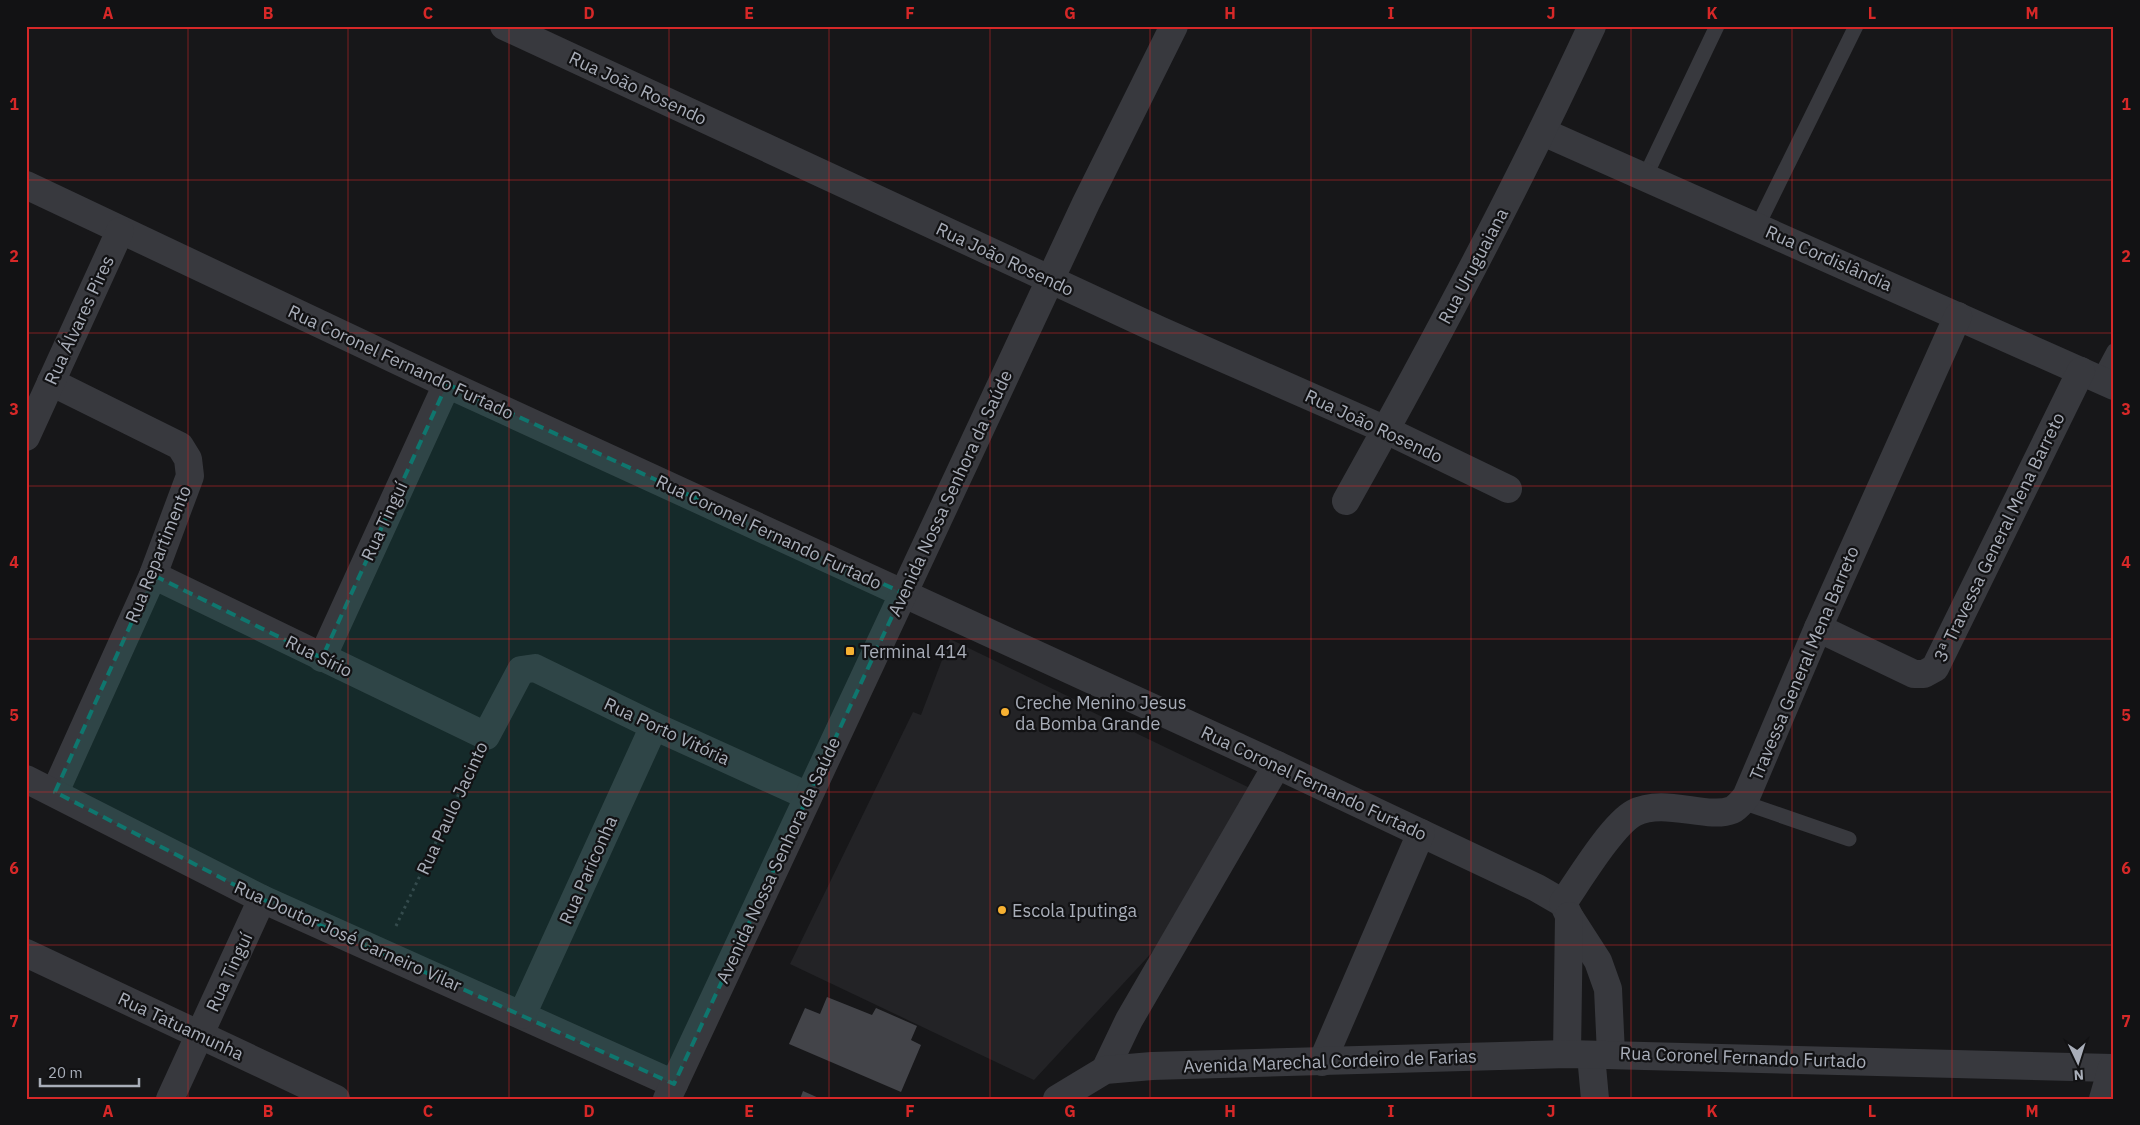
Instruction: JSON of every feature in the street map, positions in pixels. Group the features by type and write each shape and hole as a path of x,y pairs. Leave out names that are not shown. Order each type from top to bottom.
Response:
{"street":[{"name":"Rua João Rosendo","path":"504,26 1050,280 1386,430 1508,489"},
{"name":"Avenida Nossa Senhora da Saúde","path":"671,1091 1050,280 1174,26"},
{"name":"Rua Uruguaiana","path":"1346,501 1386,430 1543,132 1592,26"},
{"name":"Rua Cordislândia","path":"1543,132 2098,379"},
{"name":"Rua Coronel Fernando Furtado","path":"26,184 120,231 447,384 1277,764 1421,833 1566,910 1598,962 1608,989 1590,1057 2110,1078"},
{"name":"Rua Álvares Pires","path":"26,437 120,231"},
{"name":"Travessa General Mena Barreto","path":"1566,910 1616,828 1632,814 1648,807 1721,813 1734,809 1746,797 1818,628 1958,316"},
{"name":"3ª Travessa General Mena Barreto","path":"1818,628 1914,674 1924,674 1935,668 2098,379"},
{"name":"Rua Repartimento","path":"50,382 180,446 188,459 190,476 153,574 55,792"},
{"name":"Rua Tinguí","path":"322,658 447,384"},
{"name":"Rua Sírio","path":"153,574 322,658 486,736"},
{"name":"Rua Porto Vitória","path":"527,667 534,668 654,726 808,796"},
{"name":"Rua Paulo Jacinto","path":"486,736 521,670 527,667"},
{"name":"Rua Pariconha","path":"522,1015 654,726"},
{"path":"1105,1070 1130,1020 1277,764"},
{"name":"Rua Doutor José Carneiro Vilar","path":"26,779 55,792 262,900 522,1015 671,1091"},
{"path":"1322,1062 1421,833"},
{"name":"Rua Tinguí","path":"170,1099 262,900"},
{"path":"1566,910 1595,1099"},
{"name":"Rua Tatuamunha","path":"26,953 336,1099"},
{"name":"Avenida Marechal Cordeiro de Farias","path":"1057,1099 1105,1070 1152,1066 1590,1057"}],"lane":[{"path":"1645,177 1718,26"},
{"path":"1757,227 1856,26"},
{"path":"2098,379 2114,352"},
{"path":"1742,802 1848,840"}],"path":[{"name":"Rua Paulo Jacinto","path":"383,953 486,736"}],"highlighted area":[{"path":"447,384 903,593 674,1084 262,899 55,792 153,575 322,658"}],"shaded area":[{"name":"Escola Iputinga","path":"950,639 1090,707 1088,710 1252,789 1170,933 1034,1080 790,964 913,712 921,715"}],"building":[{"path":"827,997 872,1015 876,1008 917,1026 911,1040 921,1045 901,1092 789,1044 805,1008 820,1014"},
{"path":"803,1091 821,1099 800,1099"}],"place":[{"name":"Terminal 414","path":"850,651"},
{"name":"Creche Menino Jesus da Bomba Grande","path":"1005,712"},
{"name":"Escola Iputinga","path":"1002,910"}]}
